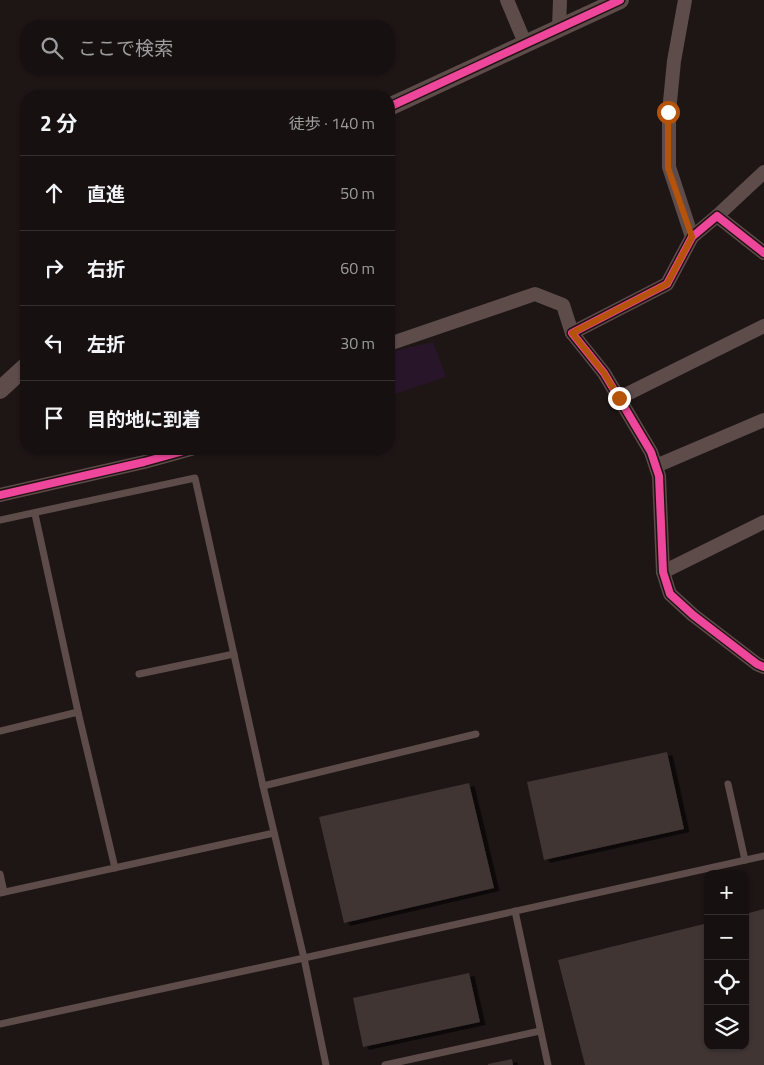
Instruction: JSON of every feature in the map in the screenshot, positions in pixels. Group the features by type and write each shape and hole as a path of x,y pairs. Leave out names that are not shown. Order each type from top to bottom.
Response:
{"street":[{"path":"507,0 525,43"},
{"path":"559,28 560,0"},
{"path":"395,104 620,0"},
{"path":"685,0 674,61 668,112 668,168 692,237"},
{"path":"572,333 667,284 692,237 764,172"},
{"path":"717,216 764,253"},
{"path":"395,342 535,294 563,306 572,333 604,373 651,452 659,476 663,572 670,594 693,615 757,664 764,667"},
{"path":"619,398 764,326"},
{"path":"0,390 20,372"},
{"path":"656,466 764,420"},
{"path":"0,495 169,455"},
{"path":"663,572 764,522"}],"lane":[{"path":"0,520 35,514 195,478 263,786 304,958 326,1065"},
{"path":"35,514 78,712 115,868"},
{"path":"139,674 234,654"},
{"path":"0,731 78,712"},
{"path":"263,786 476,734"},
{"path":"728,784 745,860"},
{"path":"0,874 2,892 274,834"},
{"path":"0,1024 764,856"},
{"path":"514,911 548,1065"},
{"path":"385,1065 540,1031"}],"shaded area":[{"path":"433,342 446,377 395,394 395,351"}],"building":[{"path":"667,752 684,829 544,860 527,782"},
{"path":"469,783 494,888 344,923 319,817"},
{"path":"764,909 764,1065 585,1065 558,960 704,924 704,1050 749,1050 749,913"},
{"path":"469,973 480,1022 363,1047 353,998"},
{"path":"512,1059 513,1065 488,1065 488,1064"}],"cycle path":[{"path":"395,104 620,0"},
{"path":"764,253 717,216 692,237 667,284 572,333 604,373 651,452 659,476 663,572 670,594 693,615 757,664 764,667"},
{"path":"0,495 169,455"}],"route":[{"path":"619,398 604,373 572,333 667,284 692,237 668,168 668,112"}]}
